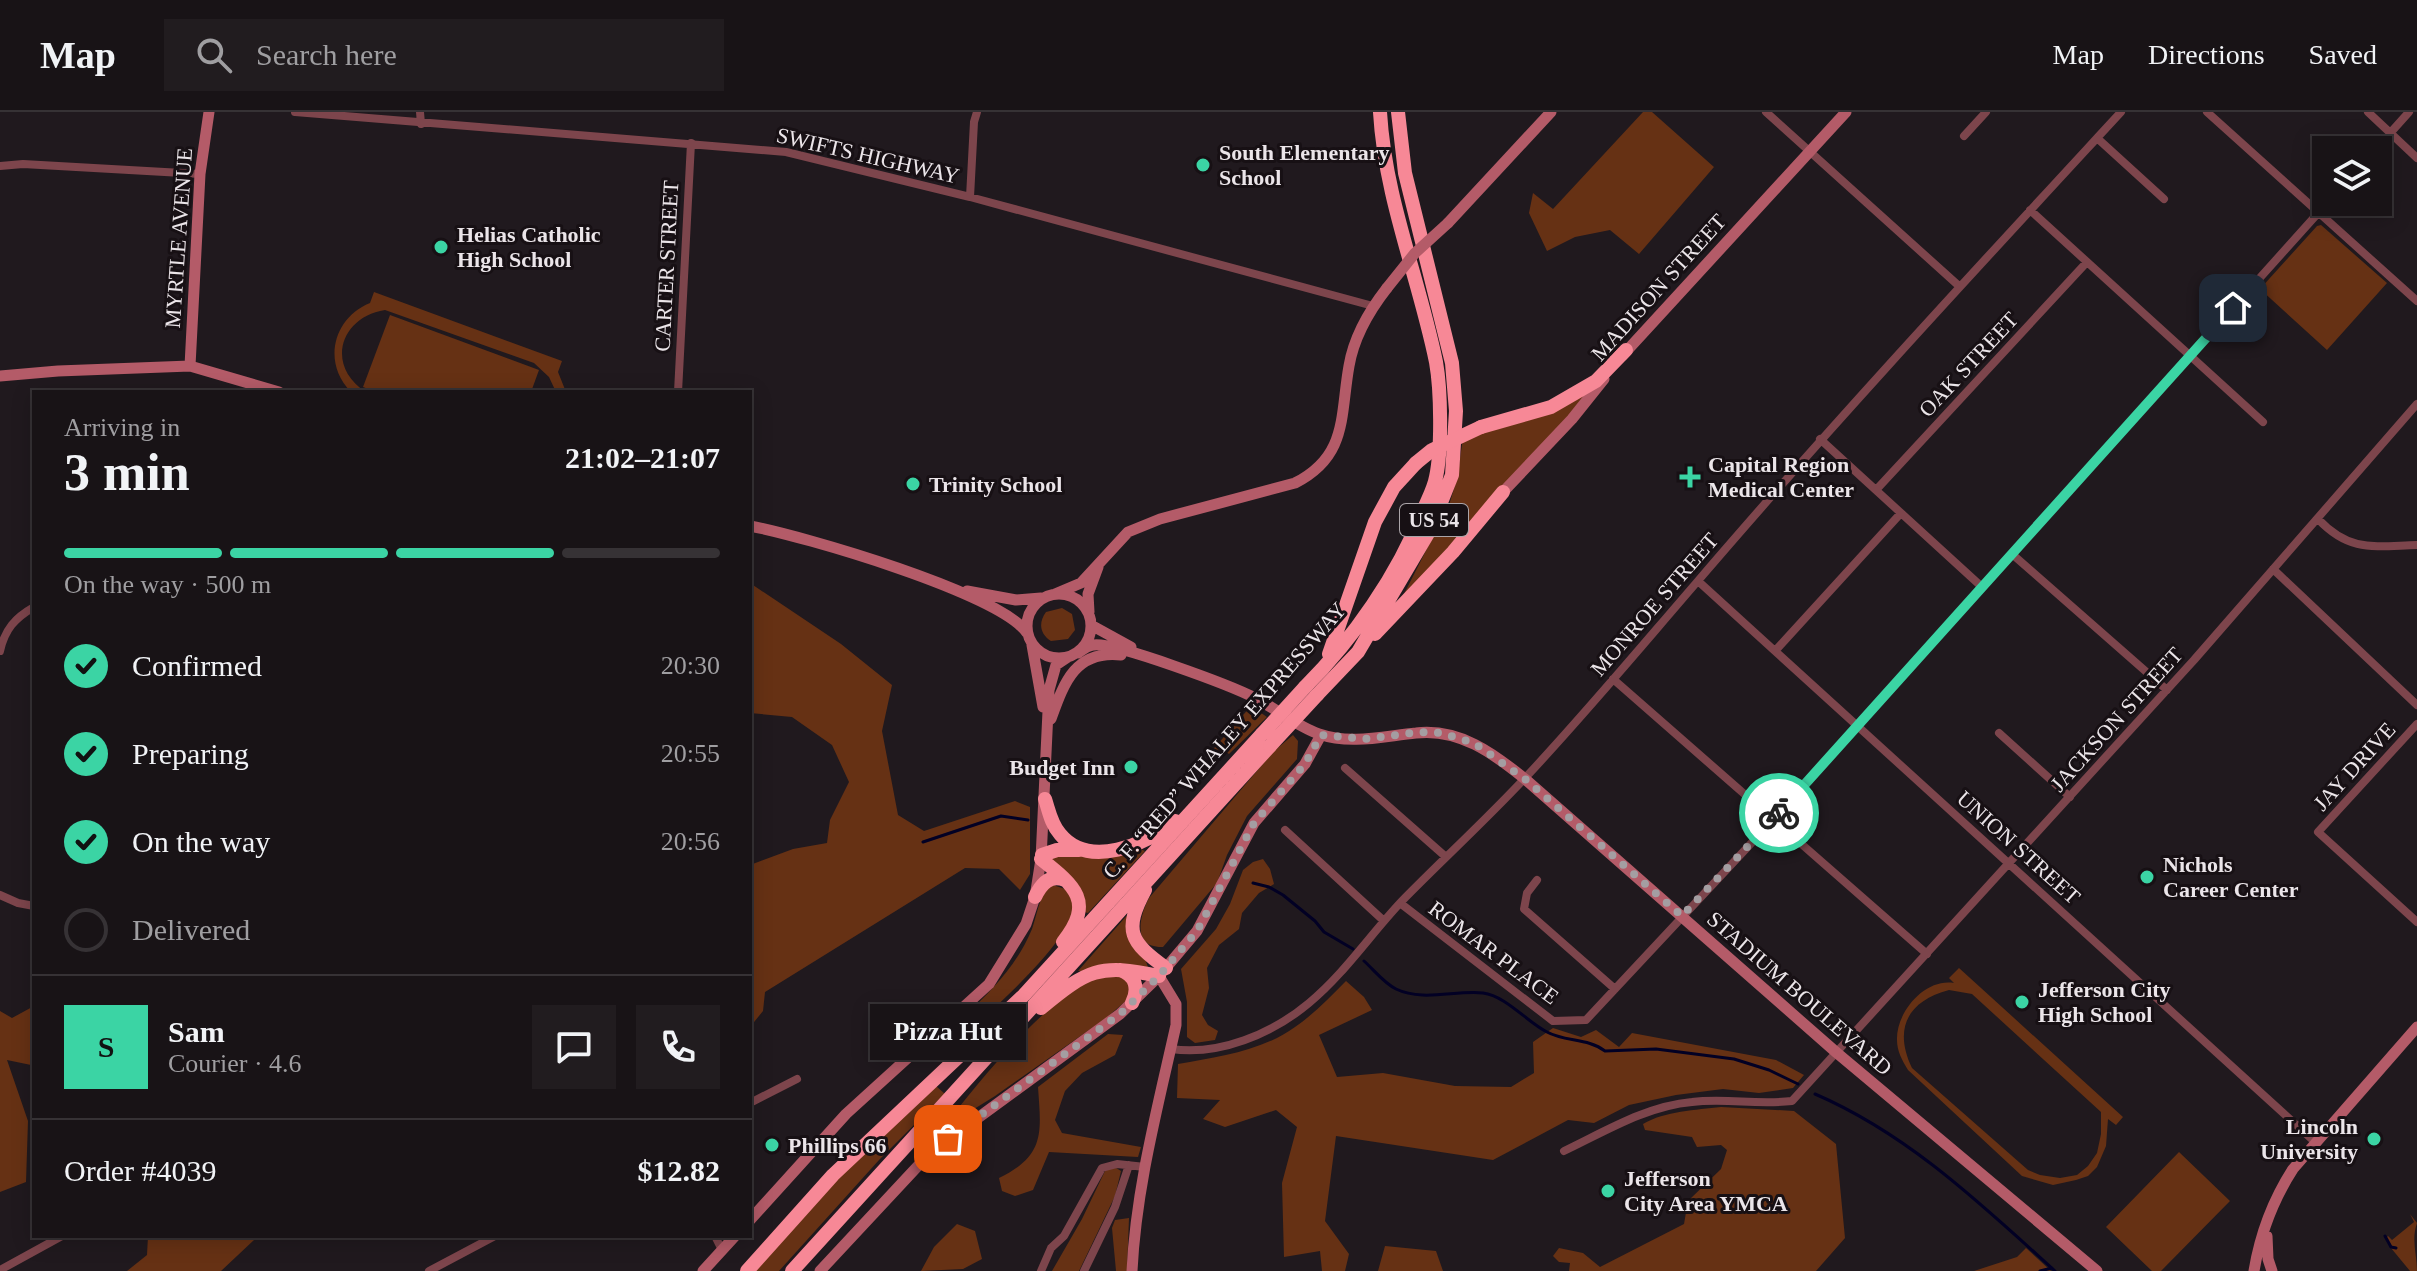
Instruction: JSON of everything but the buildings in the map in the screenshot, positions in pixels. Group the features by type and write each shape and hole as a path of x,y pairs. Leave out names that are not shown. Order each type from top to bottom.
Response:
{"highway":[{"name":"C. F. “RED” WHALEY EXPRESSWAY","path":"1311,691 1323,669 1373,604 1411,541 1436,478 1439,416 1436,363 1396,215 1380,112"},
{"name":"C. F. “RED” WHALEY EXPRESSWAY","path":"792,1271 1153,874 1266,740 1311,691 1358,652 1430,530 1452,475 1456,411 1452,363 1405,173 1398,112"},
{"path":"1323,669 1375,522 1394,487 1416,463 1432,450 1481,427 1551,407 1596,381 1626,350"},
{"path":"1358,652 1453,552 1503,492"},
{"name":"C. F. “RED” WHALEY EXPRESSWAY","path":"747,1271 833,1175 1024,995 1207,796 1266,740"},
{"path":"1024,995 1078,920 1079,898 1075,889 1041,857 1057,850 1108,851 1143,842 1168,827 1207,796"},
{"path":"1045,799 1057,831 1069,843 1083,850"},
{"path":"1153,874 1134,914 1133,934 1139,948 1162,972"},
{"path":"1035,897 1046,880 1066,880"},
{"path":"1000,1042 1084,975 1116,968 1162,972"},
{"path":"1116,968 1125,971 1134,982 1132,1003"}],"main road":[{"name":"MYRTLE AVENUE","path":"190,366 200,174 209,112"},
{"path":"1046,731 1029,638 1030,612 1050,596 1081,583 1118,541 1136,528 1295,483 1310,476 1323,464 1343,425 1349,364 1358,334 1373,306 1415,253 1448,223 1551,112"},
{"name":"MADISON STREET","path":"1503,492 1572,419 1626,350 1846,112"},
{"path":"0,376 190,366 272,390"},
{"path":"752,526 792,535 951,588 1011,616 1047,656 1073,655 1090,636 1088,594 1102,559"},
{"path":"951,588 1016,600 1050,596 1076,599 1090,620 1160,662"},
{"path":"752,1218 846,1114 989,984 1026,924 1035,897 1041,857 1046,731 1051,677 1056,665 1093,645 1160,662"},
{"path":"1046,731 1063,686 1082,664 1097,654 1142,657"},
{"name":"STADIUM BOULEVARD","path":"1160,662 1226,684 1321,735 1365,739 1420,732 1441,733 1474,743 1525,779 1837,1053 2097,1271"},
{"path":"820,1271 930,1153 1132,1003 1162,972 1197,931 1254,823 1305,764 1321,735"},
{"path":"1132,1271 1145,1167 1176,1025 1176,1004 1162,972"},
{"path":"2254,1271 2267,1222 2288,1177 2417,1027"},
{"path":"2267,1222 2268,1259 2272,1271"},
{"path":"703,1271 733,1238"}],"street":[{"name":"SWIFTS HIGHWAY","path":"295,112 786,152 970,197 1373,306"},
{"path":"420,112 421,124"},
{"path":"970,197 977,112"},
{"path":"1766,112 1959,286"},
{"path":"1964,136 1986,112"},
{"name":"MONROE STREET","path":"1171,1049 1190,1052 1219,1048 1279,1024 1326,987 1400,903 1525,779 1820,439 2121,112"},
{"path":"2207,112 2312,207"},
{"path":"2368,112 2417,158"},
{"path":"2387,136 2409,112"},
{"path":"2097,138 2164,199"},
{"name":"CARTER STREET","path":"678,390 691,143"},
{"path":"0,166 23,164 200,174"},
{"path":"2030,210 2263,422"},
{"path":"1537,880 1527,893 1524,909 1615,989 1772,821 2316,216"},
{"path":"2322,216 2417,301"},
{"name":"OAK STREET","path":"1876,490 2087,262"},
{"name":"JACKSON STREET","path":"1564,1151 1633,1118 1664,1107 1692,1102 1763,1104 1792,1101 2167,690 2417,404"},
{"path":"1820,439 1982,587"},
{"path":"1775,651 1901,513"},
{"path":"2318,519 2330,532 2346,542 2366,546 2417,545"},
{"path":"2012,554 2167,690"},
{"path":"2273,569 2417,705"},
{"name":"UNION STREET","path":"1698,581 2315,1142"},
{"path":"0,651 3,637 15,618 32,608"},
{"path":"1613,679 1927,954"},
{"name":"JAY DRIVE","path":"2417,724 2318,832 2417,922"},
{"path":"1999,733 2070,797"},
{"path":"1345,768 1446,857"},
{"path":"1285,830 1384,921"},
{"path":"0,895 32,906"},
{"name":"ROMAR PLACE","path":"1400,903 1553,1021 1586,1020 1615,989"},
{"path":"752,1102 797,1079"},
{"path":"1041,1271 1051,1248 1064,1236 1097,1174 1109,1164 1145,1167"},
{"path":"1084,1271 1115,1207 1129,1165"},
{"path":"0,1270 58,1238"},
{"path":"429,1271 491,1238"},
{"path":"716,1238 722,1250"}],"shaded area":[{"path":"1643,112 1652,112 1714,167 1639,254 1610,230 1575,237 1547,251 1529,213 1533,193 1553,209"},
{"path":"2321,225 2387,283 2327,350 2260,289"},
{"path":"374,292 562,361 558,372 565,390 555,390 549,377 534,363 385,310 370,314 348,332 342,356 345,369 364,390 350,390 337,368 336,342 347,319 370,303"},
{"path":"390,315 539,370 532,390 371,390 363,387"},
{"path":"1584,393 1587,396 1402,598 1449,505 1457,479 1463,438"},
{"path":"752,584 841,644 892,685 882,731 898,815 924,831 1015,801 1030,807 1030,874 1020,890 999,869 965,868 765,992 763,1011 752,1025 752,864 793,849 827,843 830,820 849,782 832,745 792,717 752,713"},
{"path":"1062,608 1072,614 1075,630 1068,639 1051,641 1042,632 1042,620 1046,612"},
{"path":"1251,706 1267,717 1229,754 1226,752 1217,761 1209,754"},
{"path":"1293,735 1298,741 1297,759 1247,816 1217,883 1163,947 1146,942 1142,937 1141,922 1149,898 1273,752"},
{"path":"1145,851 1088,913 1084,912 1051,860 1053,857"},
{"path":"1263,859 1274,884 1259,893 1242,913 1239,929 1219,945 1207,968 1209,988 1202,1015 1208,1025 1218,1031 1215,1040 1195,1043 1187,1037 1187,1002 1181,969 1216,929 1243,870"},
{"path":"1053,885 1068,890 1071,897 1073,908 1068,923 1045,957 967,1034 971,1018 966,1015 1012,965 1032,929 1042,898"},
{"path":"1129,913 1149,970 1078,971"},
{"path":"1959,968 2123,1117 2116,1125 2108,1119 2106,1146 2097,1167 2088,1176 2053,1185 2022,1176 1908,1070 1897,1044 1901,1019 1923,991 1943,983 1954,983 1949,978","holes":["1949,990 1972,994 2101,1112 2097,1153 2077,1175 2060,1178 2028,1170 1912,1068 1904,1040 1908,1018 1914,1009 1923,1001"]},
{"path":"1116,972 1130,981 1128,999 995,1096 942,1129 989,1071 1044,1014 1081,985"},
{"path":"1346,981 1364,997 1372,1010 1319,1035 1337,1077 1383,1073 1455,1086 1511,1087 1534,1073 1533,1042 1553,1028 1581,1037 1596,1030 1619,1047 1632,1033 1776,1060 1804,1075 1793,1088 1759,1093 1723,1089 1676,1095 1629,1105 1594,1123 1568,1120 1493,1160 1336,1136 1325,1221 1349,1254 1345,1271 1322,1271 1320,1251 1284,1257 1282,1183 1297,1127 1276,1110 1225,1127 1203,1119 1220,1100 1177,1098 1178,1064 1239,1052 1268,1042 1309,1017"},
{"path":"32,1007 32,1067 7,1060 28,1121 26,1182 0,1192 0,1011 12,1018"},
{"path":"1108,1034 1123,1035 1115,1055 1082,1073 1065,1091 1055,1120 1062,1133 1141,1147 1138,1157 1049,1152 1033,1190 1015,1196 1002,1191 999,1178 1025,1160 1037,1141 1040,1117 1038,1087"},
{"path":"936,1086 945,1094 879,1160 779,1271 754,1271 845,1171"},
{"path":"1721,1107 1794,1111 1836,1144 1845,1238 1816,1271 1569,1271 1570,1263 1559,1262 1553,1256 1559,1248 1583,1253 1600,1267 1684,1224 1688,1201 1721,1169 1727,1150 1721,1145 1697,1147 1692,1137 1645,1130 1643,1124 1671,1114"},
{"path":"2179,1152 2230,1201 2161,1271 2152,1271 2106,1227"},
{"path":"1113,1166 1121,1171 1115,1196 1079,1271 1052,1271 1105,1171"},
{"path":"2410,1214 2417,1223 2414,1241 2417,1271 2410,1271 2391,1248 2396,1247 2391,1246 2386,1238 2388,1236 2392,1240 2414,1222"},
{"path":"1129,1218 1127,1271 1116,1271 1112,1228 1115,1220"},
{"path":"957,1224 975,1231 982,1259 963,1269 921,1271 934,1247"},
{"path":"148,1238 266,1238 254,1240 221,1271 127,1271 147,1255"},
{"path":"1385,1246 1436,1251 1443,1271 1378,1271"},
{"path":"2026,1248 2051,1271 1974,1271 2017,1257"}],"waterway":[{"path":"923,842 1001,816 1028,820"},
{"path":"1253,883 1283,895 1324,932 1353,949"},
{"path":"1364,961 1383,980 1406,993 1439,995 1472,992 1492,995 1547,1032 1605,1051 1656,1049 1734,1059 1769,1070 1798,1084"},
{"path":"1815,1094 1881,1129 1942,1172 2055,1271"},
{"path":"2385,1236 2391,1247 2396,1248"},
{"path":"2040,1271 2052,1268"}],"way so far":[{"path":"948,1139 1120,1014 1159,976 1197,931 1254,823 1305,764 1321,735 1365,739 1420,732 1441,733 1474,743 1507,764 1682,916 1779,813"}],"place":[{"name":"South Elementary School","path":"1203,165"},
{"name":"Helias Catholic High School","path":"441,247"},
{"name":"Capital Region Medical Center","path":"1690,477"},
{"name":"Trinity School","path":"913,484"},
{"name":"Budget Inn","path":"1131,767"},
{"name":"Nichols Career Center","path":"2147,877"},
{"name":"Jefferson City High School","path":"2022,1002"},
{"name":"Pizza Hut","path":"948,1139"},
{"name":"Lincoln University","path":"2374,1139"},
{"name":"Phillips 66","path":"772,1145"},
{"name":"Jefferson City Area YMCA","path":"1608,1191"}],"route":[{"path":"1779,813 2233,308"}]}
